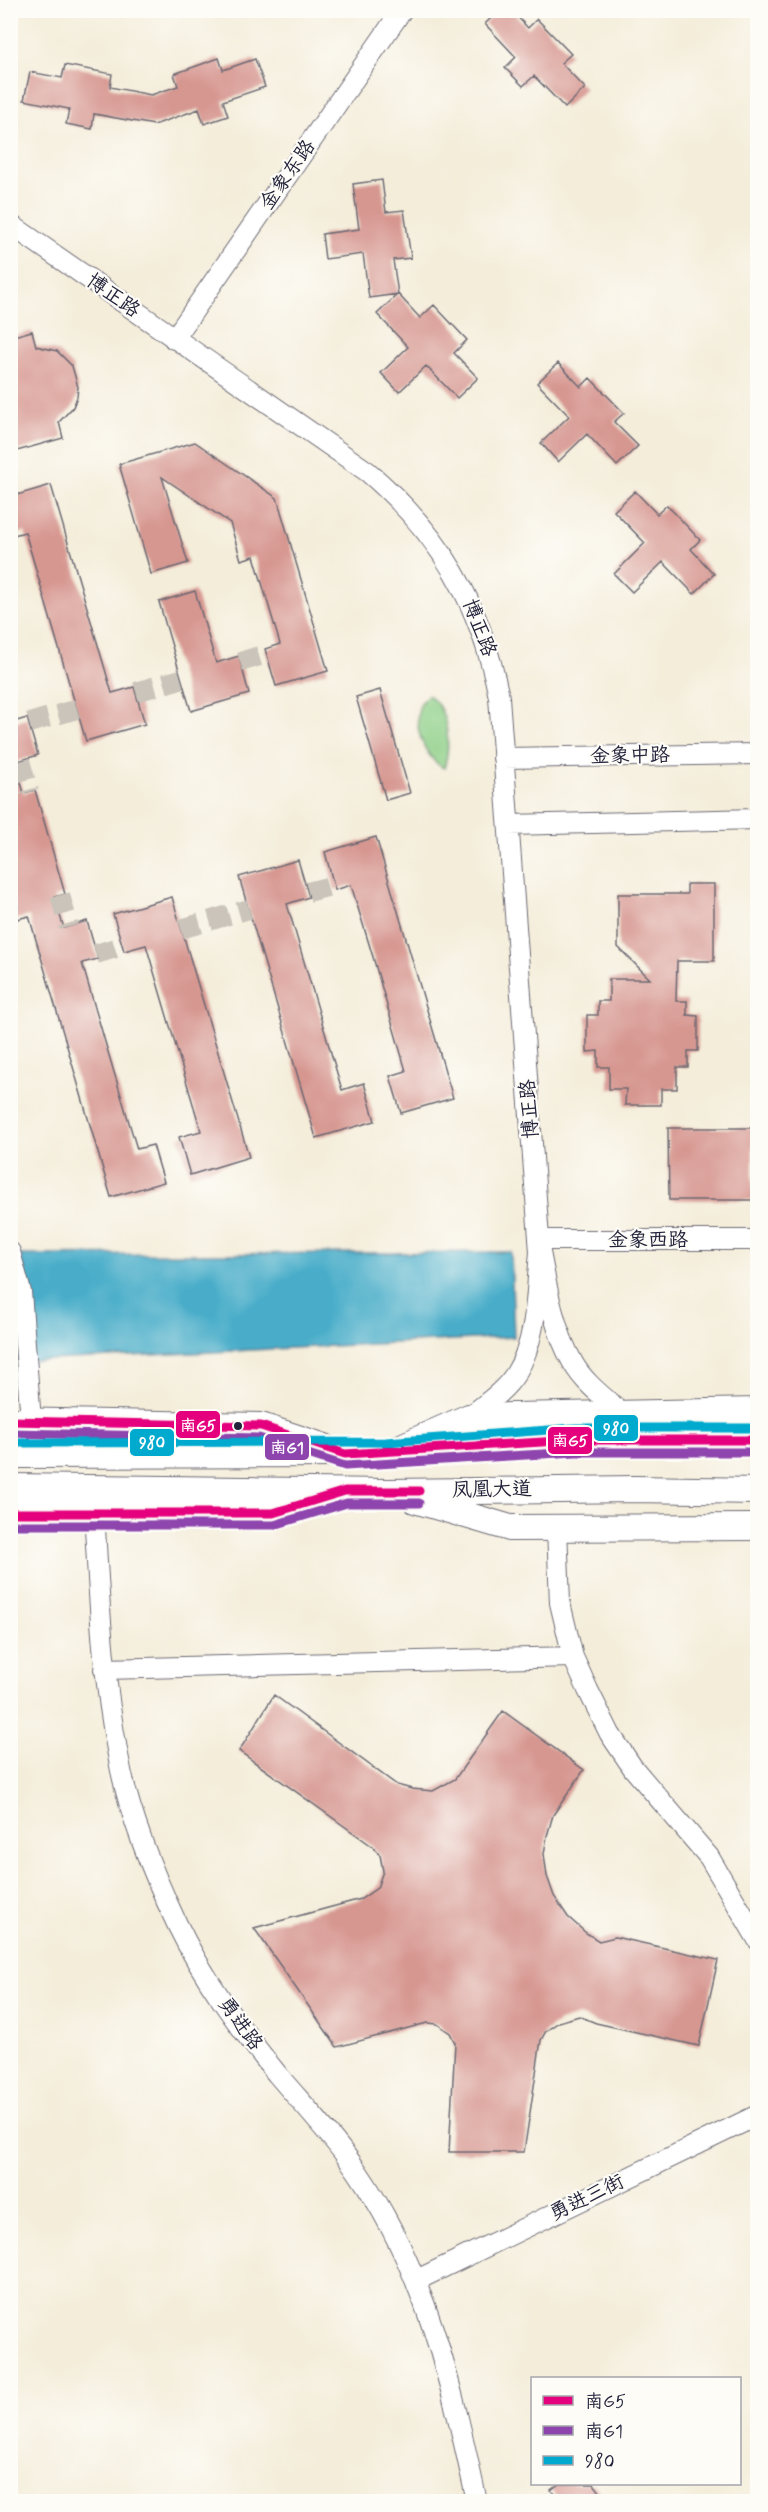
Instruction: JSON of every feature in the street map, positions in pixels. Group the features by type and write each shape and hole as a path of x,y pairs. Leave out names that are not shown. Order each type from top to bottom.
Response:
{"main road":[{"path":"386,1454 469,1417 758,1411"},
{"path":"21,1421 261,1426 345,1454"},
{"path":"10,1455 386,1454 576,1440 758,1440"},
{"name":"凤凰大道","path":"10,1487 389,1492 635,1489 758,1491"},
{"path":"10,1513 94,1511 273,1513 345,1491"},
{"path":"389,1492 510,1528 758,1527"}],"street":[{"name":"金象东路","path":"174,339 402,10"},
{"name":"博正路","path":"10,224 368,472 410,512 429,534 461,582 484,637 500,697 540,1246"},
{"name":"金象中路","path":"504,758 758,754"},
{"path":"509,825 758,819"},
{"name":"金象西路","path":"540,1246 758,1240"},
{"path":"540,1246 547,1293 573,1364 588,1382 622,1413"},
{"path":"469,1417 494,1397 516,1374 531,1341 540,1246"},
{"path":"10,1252 21,1292 29,1389 21,1421"},
{"name":"勇进路","path":"94,1511 104,1669 118,1758 143,1844 178,1926 223,2004 278,2075 320,2121 357,2171 390,2224 417,2280 450,2379 477,2502"},
{"path":"557,1528 560,1603 573,1657 610,1734 633,1768 709,1857 758,1940"},
{"path":"104,1669 573,1657"},
{"name":"勇进三街","path":"417,2280 758,2115"}],"green space":[{"path":"428,695 435,701 444,718 448,739 444,768 429,755 420,734 418,712 421,702"}],"water":[{"path":"511,1252 514,1337 11,1362 10,1255"}],"building":[{"path":"499,10 511,10 528,28 537,19 571,54 561,63 585,88 565,108 534,76 523,86 505,68 516,57 485,24"},
{"path":"219,58 223,70 255,59 265,87 223,101 228,116 204,124 199,109 154,125 94,114 92,129 66,124 69,109 24,100 30,72 62,78 65,65 112,74 110,87 151,95 178,86 174,74"},
{"path":"382,180 386,212 404,210 411,258 393,260 398,294 369,298 363,254 325,259 322,234 359,229 353,184"},
{"path":"398,294 420,318 434,305 467,340 454,353 478,378 457,398 426,366 399,392 381,373 408,347 377,314"},
{"path":"32,331 36,346 57,351 72,366 78,387 77,397 73,407 59,422 63,438 10,453 10,337"},
{"path":"558,363 581,387 590,378 624,413 614,422 638,446 617,466 587,434 558,462 541,443 569,416 537,383"},
{"path":"195,442 277,498 328,671 276,686 265,649 280,644 254,556 241,560 230,523 162,477 188,563 151,574 119,464"},
{"path":"51,485 112,693 134,687 145,724 86,741 25,532 10,536 10,497"},
{"path":"635,491 657,514 667,505 700,540 691,549 714,574 694,594 663,562 632,592 614,574 645,543 614,511"},
{"path":"195,591 216,663 239,656 249,694 191,711 159,602"},
{"path":"380,690 410,793 386,800 356,697"},
{"path":"27,718 38,755 15,762 24,793 35,790 65,894 54,897 64,928 87,921 98,959 82,963 108,1052 137,1149 153,1145 164,1182 111,1197 29,916 10,921 10,723"},
{"path":"376,837 453,1098 401,1113 390,1076 406,1071 373,957 351,885 335,890 325,852"},
{"path":"298,860 309,897 287,904 342,1090 364,1083 375,1121 316,1138 239,877"},
{"path":"687,884 714,884 714,961 677,961 676,1001 687,1001 687,1015 698,1016 698,1051 688,1051 688,1067 677,1067 677,1089 661,1089 661,1105 625,1105 626,1089 609,1089 609,1067 598,1067 598,1051 587,1052 587,1015 598,1015 598,1001 609,1001 609,979 650,979 618,947 618,894 687,894"},
{"path":"172,897 249,1157 190,1175 179,1137 201,1131 146,945 124,951 113,914"},
{"path":"668,1128 753,1128 753,1200 669,1200"},
{"path":"274,1695 397,1785 412,1789 433,1791 455,1779 503,1711 584,1770 553,1815 547,1836 544,1854 547,1876 554,1896 568,1917 599,1941 615,1937 718,1960 699,2046 596,2023 579,2016 559,2022 546,2031 541,2040 524,2152 449,2152 455,2043 450,2033 437,2024 427,2023 337,2047 254,1928 361,1899 377,1888 383,1871 380,1855 372,1846 239,1751"},
{"path":"558,2485 595,2485 608,2502 560,2502 551,2490"}],"tunnel":[{"path":"240,662 266,654"},
{"path":"136,692 181,679"},
{"path":"29,723 77,709"},
{"path":"20,761 29,792"},
{"path":"308,892 334,885"},
{"path":"60,895 69,927"},
{"path":"181,929 249,909"},
{"path":"96,954 122,946"}],"transit line":[{"name":"南G5","path":"10,1421 261,1426 345,1454 576,1440 758,1440"},
{"name":"980","path":"10,1443 386,1442 575,1428 758,1428"},
{"name":"南G1","path":"10,1433 259,1438 345,1466 576,1452 758,1452"},
{"name":"南G5","path":"10,1513 273,1513 345,1491 419,1491"},
{"name":"南G1","path":"10,1525 274,1525 347,1503 419,1503"}]}
